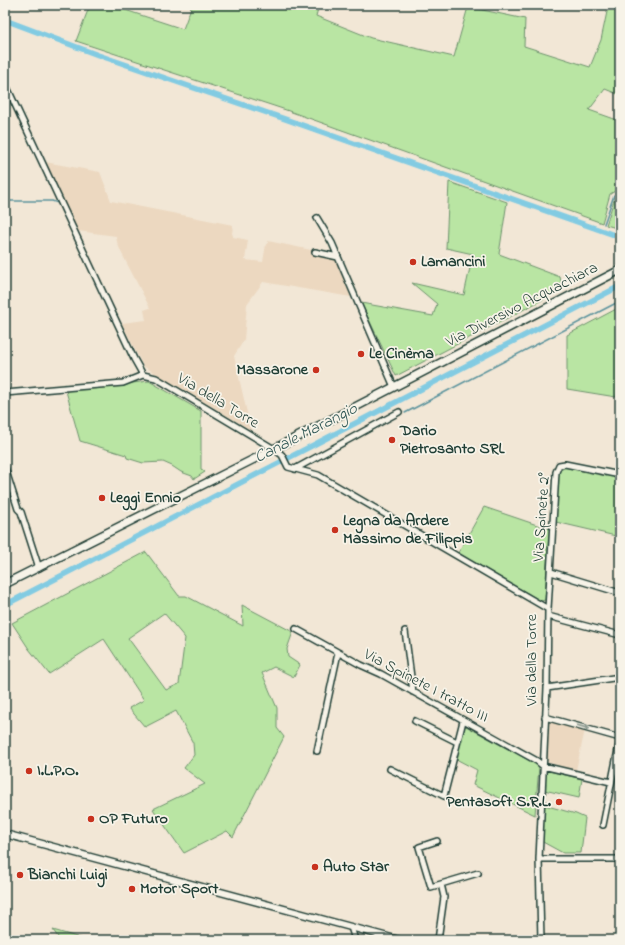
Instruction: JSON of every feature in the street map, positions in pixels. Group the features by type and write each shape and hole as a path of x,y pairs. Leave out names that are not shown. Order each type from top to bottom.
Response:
{"main road":[{"name":"Via Diversivo Acquachiara","path":"5,584 274,449 620,270"}],"street":[{"path":"5,83 134,359 144,375 123,383 5,393"},
{"path":"317,218 338,256 394,387"},
{"path":"316,252 338,256"},
{"name":"Via della Torre","path":"144,375 156,378 274,449 282,455 288,467 318,476 548,609 547,688 539,859 541,940"},
{"path":"295,469 399,412"},
{"name":"Via Spinete 2°","path":"548,609 556,472 559,465 565,464 620,475"},
{"path":"5,468 39,568"},
{"path":"551,572 620,593"},
{"path":"548,616 620,635"},
{"name":"Via Spinete I tratto III","path":"296,629 338,653 381,674 543,766 611,782"},
{"path":"405,632 413,692"},
{"path":"317,751 338,653"},
{"path":"547,688 620,677"},
{"path":"545,717 620,739 603,826"},
{"path":"390,769 444,796 463,720"},
{"path":"415,721 457,742"},
{"path":"5,834 399,940"},
{"path":"437,841 419,847 431,887 478,873"},
{"path":"539,859 620,859"},
{"path":"438,940 444,896 441,884"},
{"path":"351,927 355,940"}],"shaded area":[{"path":"45,162 100,172 111,201 233,225 233,237 248,240 245,260 263,262 266,244 268,244 268,241 316,251 335,258 351,297 263,282 247,304 244,340 234,356 251,430 143,366 122,323 146,320 144,310 150,308 121,252 116,236 78,231"},
{"path":"549,721 585,730 576,770 546,762"}],"green space":[{"path":"90,5 110,5 183,29 192,5 319,5 316,16 371,38 454,57 468,7 525,19 524,46 590,67 601,40 608,7 620,11 620,33 617,45 620,45 620,95 605,89 589,110 620,121 620,183 617,190 610,194 602,223 286,110 76,41"},
{"path":"449,182 507,202 499,254 560,277 563,289 396,376 361,303 433,316 437,304 412,283 464,295 473,254 446,248"},
{"path":"615,197 620,198 620,229 606,225"},
{"path":"620,307 620,385 616,397 567,389 567,335"},
{"path":"149,381 201,411 201,469 205,472 194,479 192,476 163,462 143,463 127,458 126,455 80,441 66,391"},
{"path":"565,467 620,478 620,537 556,522 558,472"},
{"path":"484,507 549,529 545,600 541,601 458,553"},
{"path":"146,552 179,596 186,596 243,626 242,605 293,632 287,649 288,657 300,665 294,677 274,667 262,673 277,708 277,728 284,737 233,837 227,831 184,853 153,809 205,784 184,768 194,755 193,743 176,711 145,727 129,708 144,700 104,639 49,674 29,649 12,623","holes":["164,613 185,638 179,684 166,690 128,638"]},
{"path":"464,725 539,766 535,815 473,785 477,770 456,759"},
{"path":"545,770 582,779 579,798 544,790"},
{"path":"544,805 585,818 581,853 563,853 541,841"},
{"path":"53,930 87,940 60,940"}],"waterway":[{"path":"5,20 98,55 620,237"},
{"path":"604,224 614,195 620,195"},
{"path":"5,201 52,201 58,203 62,212"},
{"name":"Canale Marangio","path":"5,605 620,286"},
{"path":"405,413 620,301"}],"place":[{"name":"Lamancini","path":"413,262"},
{"name":"Le Cinèma","path":"361,354"},
{"name":"Massarone","path":"316,370"},
{"name":"Dario Pietrosanto SRL","path":"392,440"},
{"name":"Leggi Ennio","path":"102,498"},
{"name":"Legna da Ardere Massimo de Filippis","path":"335,530"},
{"name":"I.L.P.O.","path":"29,771"},
{"name":"Pentasoft S.R.L.","path":"559,802"},
{"name":"OP Futuro","path":"91,819"},
{"name":"Auto Star","path":"315,867"},
{"name":"Bianchi Luigi","path":"20,875"},
{"name":"Motor Sport","path":"132,889"}]}
